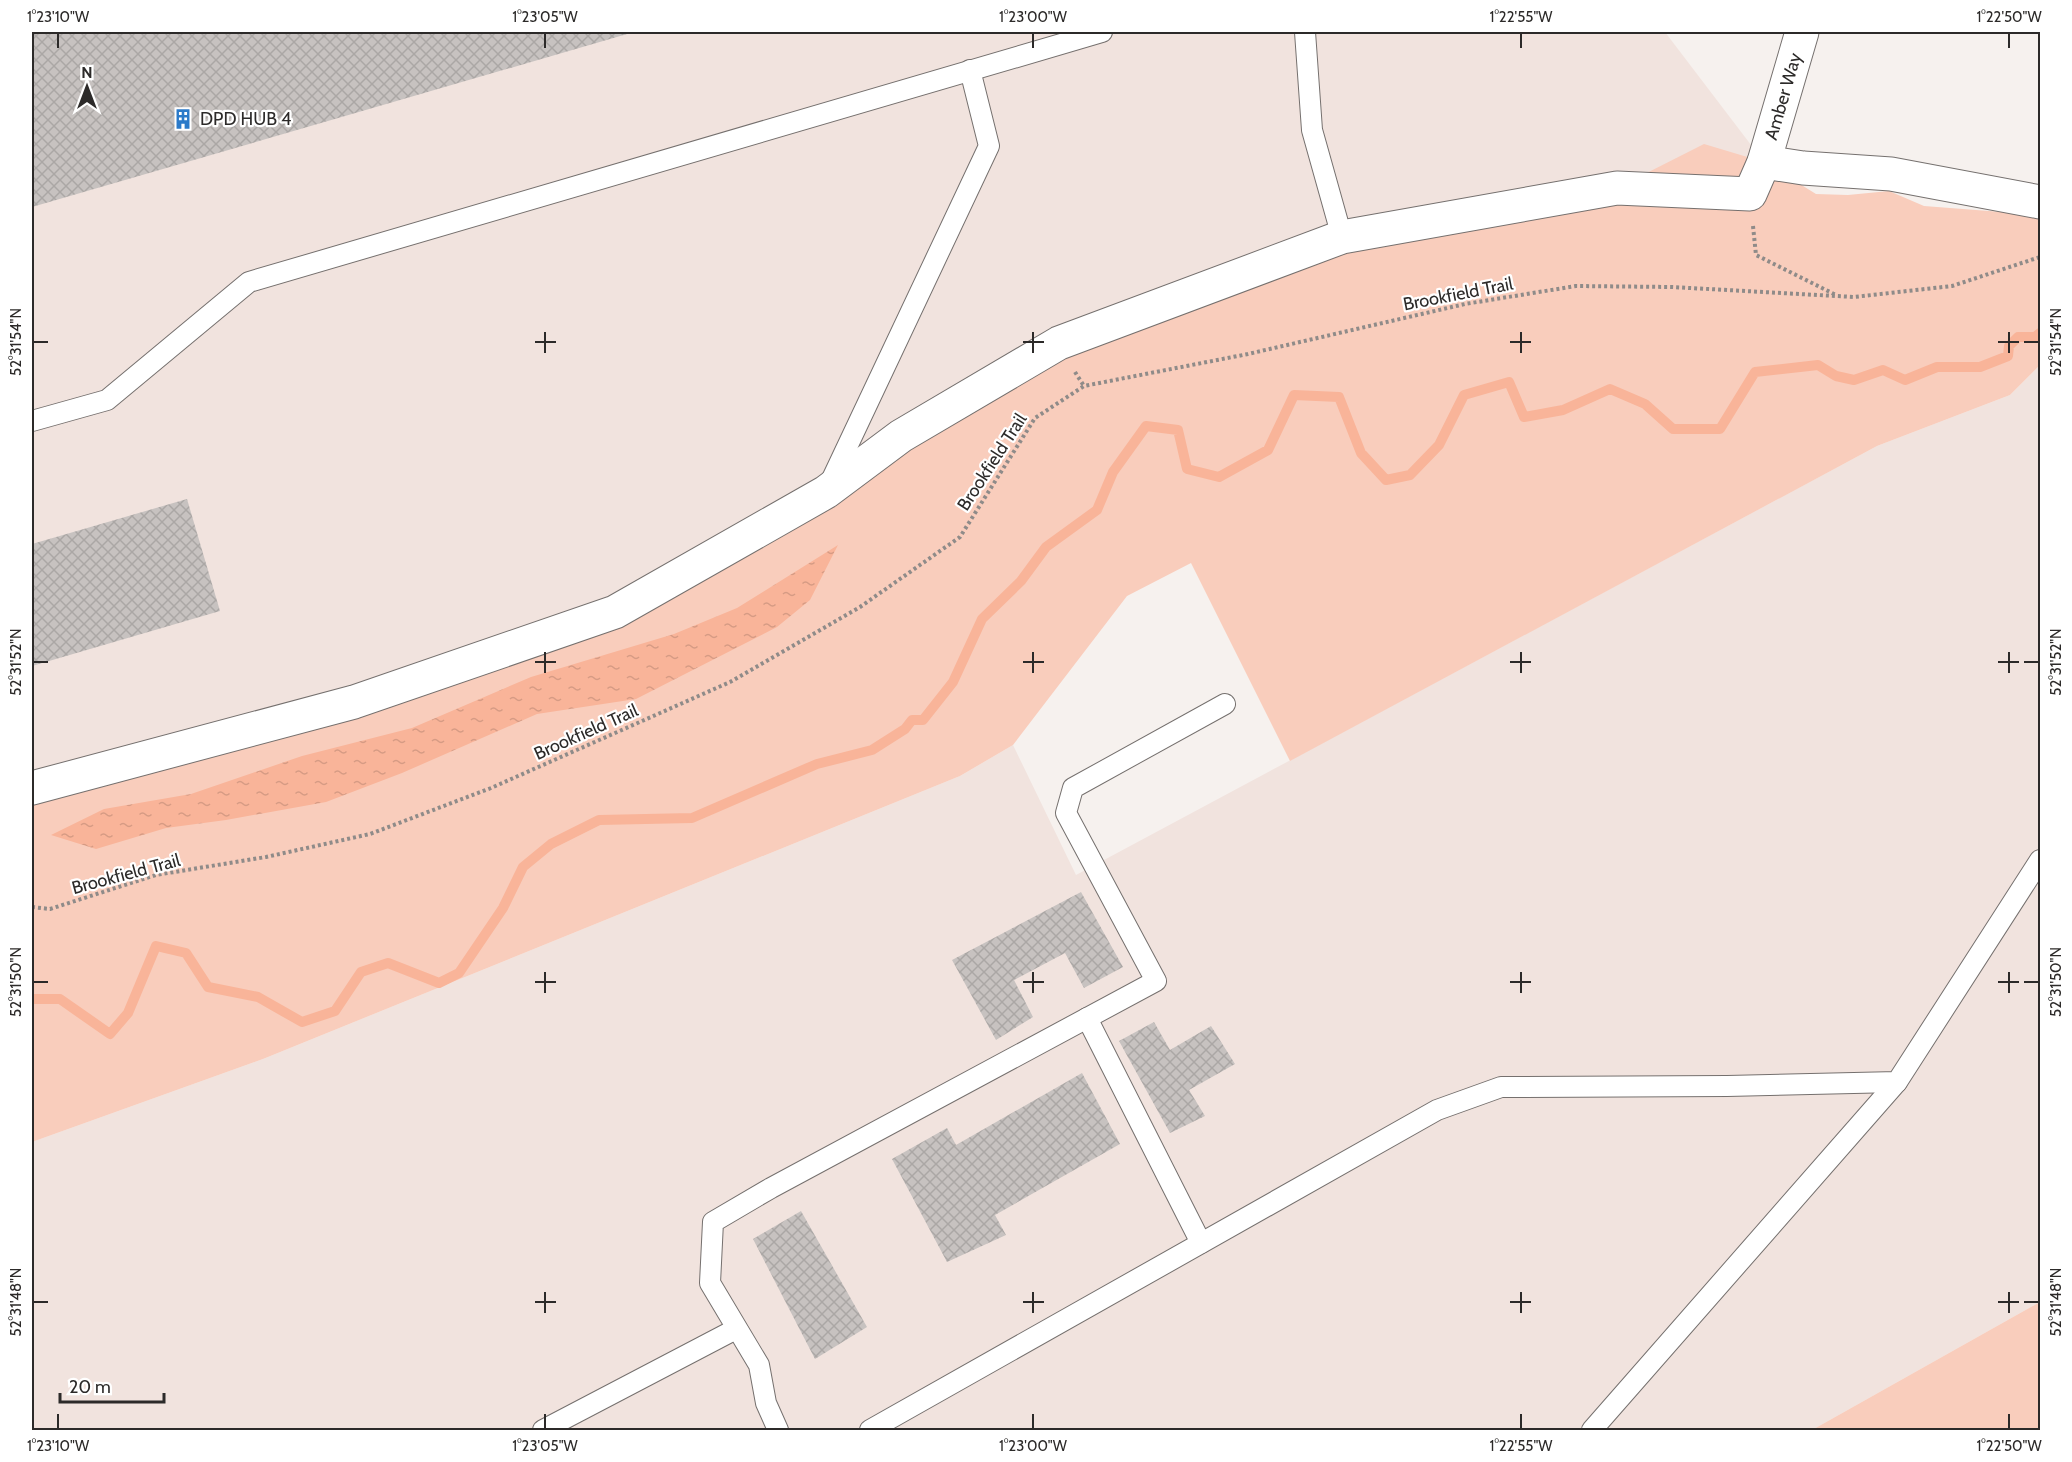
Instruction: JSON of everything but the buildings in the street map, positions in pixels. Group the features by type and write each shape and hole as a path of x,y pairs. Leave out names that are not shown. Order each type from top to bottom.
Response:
{"street":[{"name":"Amber Way","path":"1750,194 1764,162 1802,32"},
{"path":"1764,162 1891,174 2040,202"},
{"path":"32,788 354,702 615,612 826,492 901,436 1059,343 1342,237 1617,188 1750,194"}],"lane":[{"path":"32,421 107,400 249,282 1102,32"},
{"path":"1305,32 1312,130 1342,237"},
{"path":"826,492 989,146 970,70"},
{"path":"778,1431 766,1404 759,1365 710,1283 713,1222 771,1188 1156,981 1066,813 1073,788 1225,704"},
{"path":"1592,1431 1897,1082 2040,860"},
{"path":"1087,1018 1201,1243"},
{"path":"870,1431 1437,1110 1501,1087 1727,1086 1897,1082"},
{"path":"543,1431 736,1329"}],"path":[{"path":"1750,194 1756,255 1839,297"},
{"name":"Brookfield Trail","path":"32,907 50,909 156,875 266,857 370,834 491,788 729,682 860,607 960,537 1035,418 1084,386 1248,354 1465,304 1576,286 1672,287 1839,297 1952,286 2040,257"}],"shaded area":[{"path":"32,32 1665,32 1764,162 615,612 32,788"},
{"path":"1704,144 1764,162 1816,194 1848,195 1889,191 1924,206 2040,215 2040,365 2010,395 1877,446 1290,761 1191,563 1127,596 1013,745 960,776 263,1059 32,1142 32,788 615,612 1059,343 1342,237 1617,188"},
{"path":"2040,365 2040,1302 1812,1430 32,1430 32,1142 263,1059 960,776 1013,745 1076,875 1877,446 2010,395"},
{"path":"2040,1302 2040,1430 1812,1430"}],"water":[{"path":"838,545 810,600 777,627 636,699 537,714 402,773 326,802 166,828 96,849 51,835 104,809 191,794 302,756 412,728 531,677 674,634 737,608"}],"waterway":[{"path":"32,999 60,999 110,1034 128,1013 156,946 186,953 208,987 258,997 302,1022 335,1011 361,972 388,963 439,983 459,973 503,908 523,867 551,844 599,820 692,818 817,764 872,750 905,729 912,720 923,720 953,682 982,619 1021,581 1046,547 1097,510 1113,472 1146,426 1178,430 1187,469 1219,477 1268,450 1294,395 1339,397 1361,453 1386,480 1410,475 1439,445 1464,395 1509,382 1524,417 1563,410 1610,389 1645,404 1673,429 1720,429 1755,372 1818,365 1836,376 1854,380 1883,370 1905,380 1937,367 1980,367 2008,356 2009,346 2018,337 2035,337 2040,333"}],"place":[{"name":"DPD HUB 4","path":"183,119"}]}
